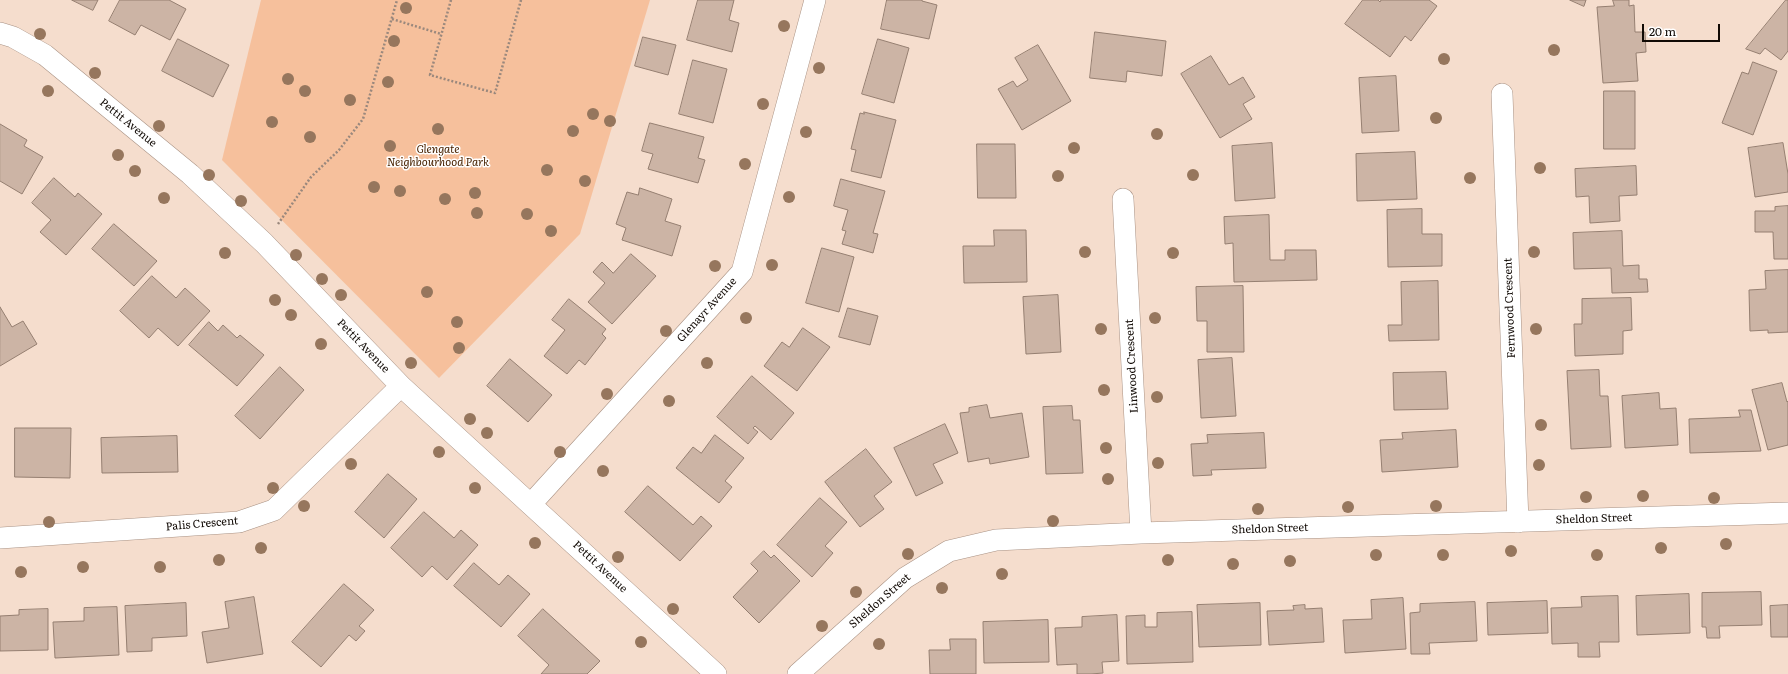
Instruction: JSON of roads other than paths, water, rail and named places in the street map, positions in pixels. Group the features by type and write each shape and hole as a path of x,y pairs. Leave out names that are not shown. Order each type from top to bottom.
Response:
{"street":[{"name":"Glenayr Avenue","path":"531,504 742,272 815,0"},
{"name":"Pettit Avenue","path":"0,33 13,37 45,55 190,174 264,243 401,386 716,674"},
{"name":"Fernwood Crescent","path":"1502,94 1518,522"},
{"name":"Linwood Crescent","path":"1123,199 1141,533"},
{"name":"Palis Crescent","path":"0,538 239,522 274,510 401,386"},
{"name":"Sheldon Street","path":"798,674 905,578 949,551 996,540 1141,533 1788,513"}],"park label":[{"name":"Glengate Neighbourhood Park","path":"438,156"}]}
